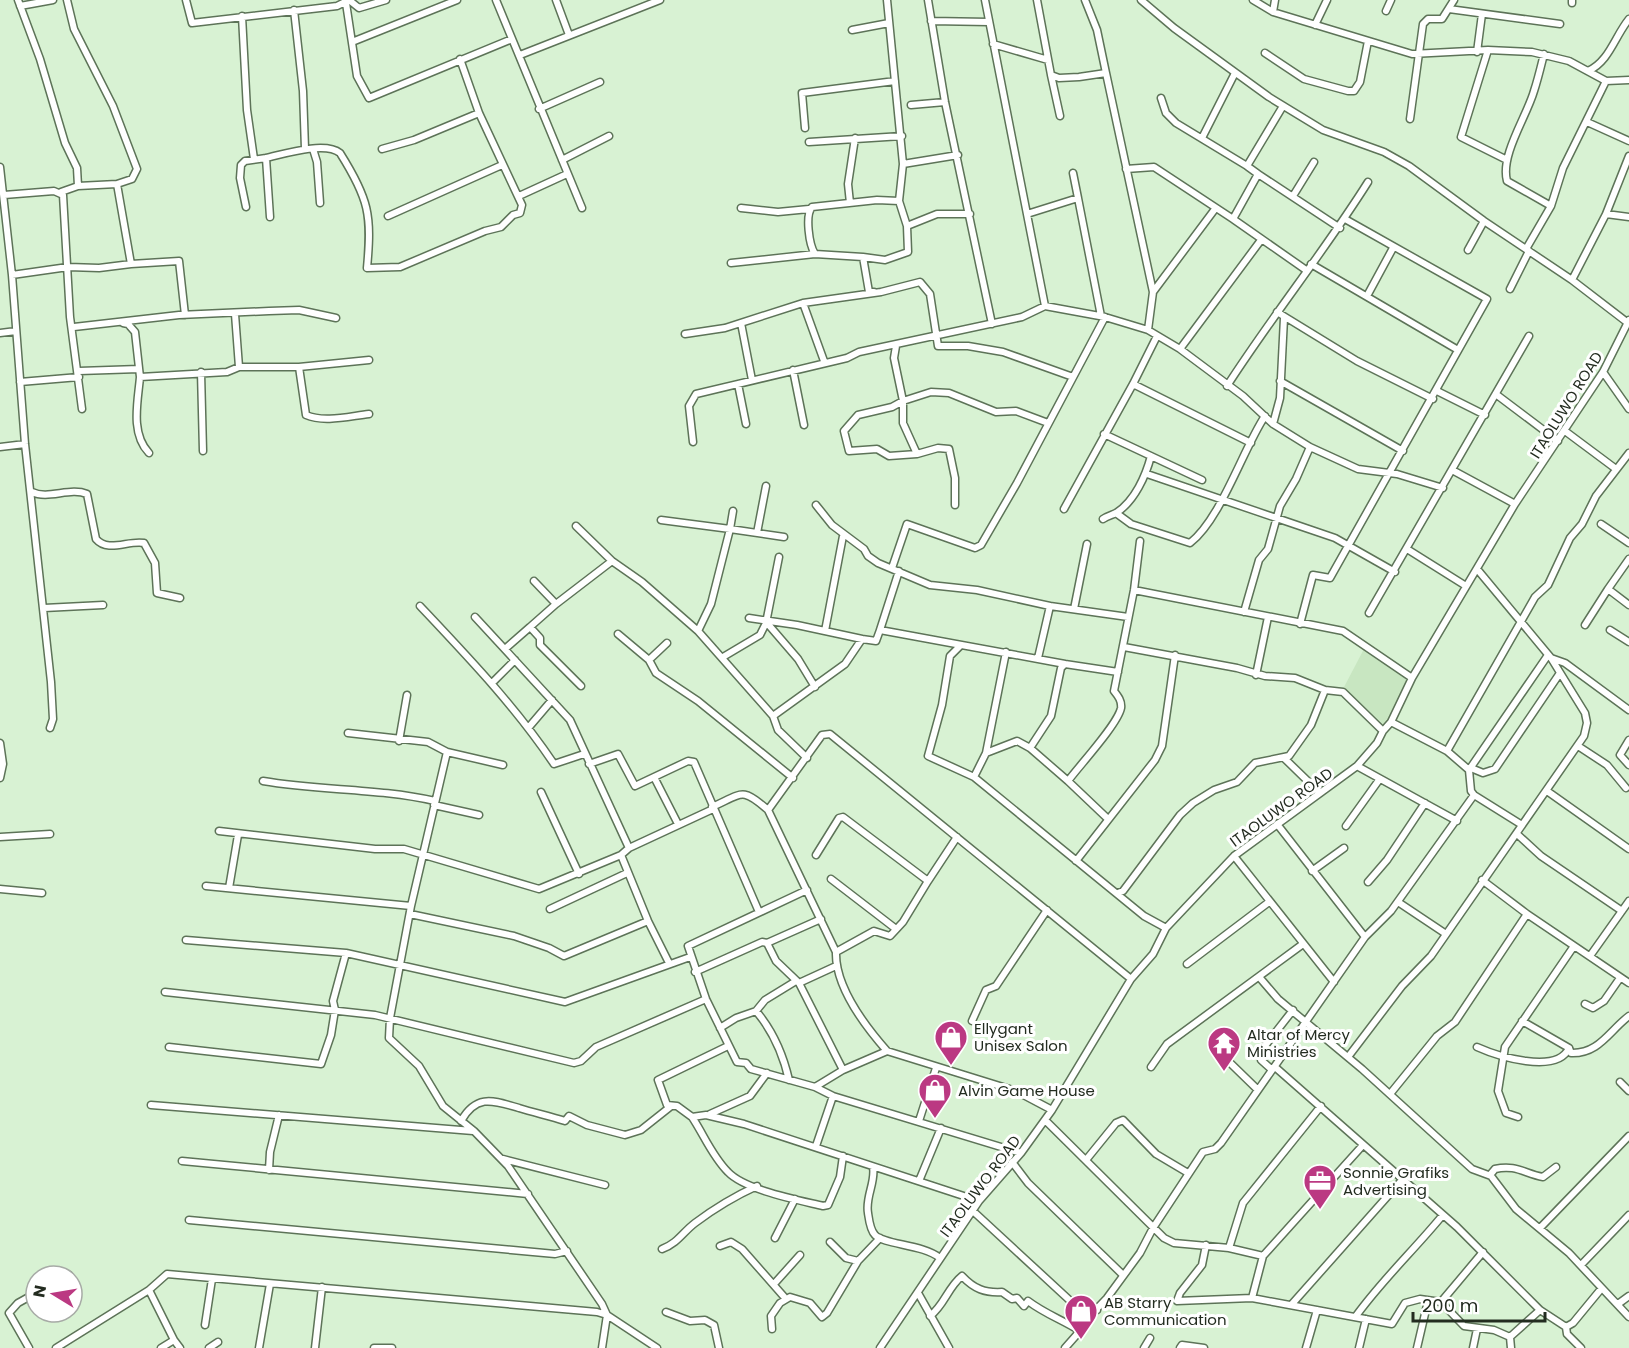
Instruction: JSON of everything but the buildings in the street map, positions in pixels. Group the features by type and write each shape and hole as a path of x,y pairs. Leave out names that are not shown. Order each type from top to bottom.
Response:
{"street":[{"path":"53,0 19,3 40,59 65,143 77,168 78,186"},
{"path":"4,195 61,192 78,186 117,184 132,179 137,170 113,106 74,29 67,0"},
{"path":"186,0 192,23 348,1 359,8 386,0"},
{"path":"352,42 458,0"},
{"path":"496,0 520,55 539,109 582,208"},
{"path":"556,0 569,35"},
{"path":"520,55 660,0"},
{"path":"731,263 815,254 885,260 908,252 907,226 899,201 903,164 902,136 887,0"},
{"path":"928,0 945,102 958,154 992,324"},
{"path":"985,0 1045,306"},
{"path":"1037,0 1060,116"},
{"path":"1085,0 1097,30 1153,292 1148,330"},
{"path":"1141,0 1235,73 1283,106 1323,130 1384,152 1401,161 1628,321"},
{"path":"1253,0 1273,12 1419,55 1488,50 1544,54 1569,61 1606,81 1629,80"},
{"path":"1273,12 1275,0"},
{"path":"1315,25 1328,0"},
{"path":"1386,11 1391,0"},
{"path":"1410,119 1424,22 1428,19 1442,19 1454,0"},
{"path":"348,1 357,76 365,93 372,98 409,79 512,39"},
{"path":"1449,9 1560,24"},
{"path":"294,10 303,91 305,149"},
{"path":"1477,52 1482,14"},
{"path":"242,16 247,110 254,159"},
{"path":"1588,71 1596,68 1605,58 1629,19"},
{"path":"931,21 989,22"},
{"path":"852,30 889,23"},
{"path":"1265,53 1304,79 1354,91 1360,82 1368,41"},
{"path":"993,44 1048,60"},
{"path":"1488,50 1461,137 1507,160"},
{"path":"1544,54 1534,92 1507,160 1507,181 1551,206"},
{"path":"246,207 240,169 245,161 305,149 332,149 340,153 364,196 370,237 367,268 400,267 485,231 501,227 513,215 520,213 522,205 479,113 460,59"},
{"path":"1051,75 1059,78 1106,73"},
{"path":"1202,138 1235,73"},
{"path":"805,128 802,93 895,81"},
{"path":"1510,289 1527,250 1551,206 1563,168 1606,81"},
{"path":"539,109 600,82"},
{"path":"1161,98 1166,113 1176,123 1247,166 1340,228"},
{"path":"911,105 945,102"},
{"path":"1247,166 1283,106"},
{"path":"382,149 414,140 479,113"},
{"path":"1587,122 1629,141"},
{"path":"562,160 609,136"},
{"path":"809,142 902,136"},
{"path":"850,203 848,184 855,138"},
{"path":"313,149 317,162 320,203"},
{"path":"903,164 958,154"},
{"path":"1572,280 1606,214 1629,156"},
{"path":"266,158 270,217"},
{"path":"1293,196 1314,162"},
{"path":"388,216 502,165"},
{"path":"0,167 4,195 3,228 12,275 25,444 51,682 53,718 50,729"},
{"path":"1126,169 1154,167 1306,270"},
{"path":"749,618 876,641 908,524 975,548 981,545 1017,483 1103,316 1073,173"},
{"path":"519,196 567,174"},
{"path":"1233,219 1258,174"},
{"path":"1227,386 1306,270 1340,228 1368,182"},
{"path":"117,184 131,264"},
{"path":"61,192 70,316 74,327 82,409"},
{"path":"1027,214 1078,198"},
{"path":"741,208 778,212 850,203 899,201"},
{"path":"809,209 812,249 815,254"},
{"path":"1153,292 1215,209"},
{"path":"907,226 937,214 970,214"},
{"path":"1606,214 1629,217"},
{"path":"1300,624 1313,575 1330,578 1433,399 1487,299 1345,219"},
{"path":"1468,250 1484,221"},
{"path":"1180,349 1261,240"},
{"path":"1367,296 1393,248"},
{"path":"863,257 869,292 881,292"},
{"path":"12,275 68,267 99,268 179,261 185,315"},
{"path":"1311,264 1458,350"},
{"path":"685,334 741,323 803,303 881,292 920,282 930,294 938,346 968,346 1003,352 1073,377"},
{"path":"803,303 824,361"},
{"path":"693,442 689,406 696,394 824,361 1022,317 1045,306 1103,316 1148,330 1180,349 1243,396 1273,424 1310,447 1358,469 1391,473 1443,488"},
{"path":"74,327 185,315 299,310 336,318"},
{"path":"1277,312 1357,361 1433,399"},
{"path":"235,314 239,367"},
{"path":"1273,424 1280,398 1284,318"},
{"name":"ITAOLUWO ROAD","path":"880,1348 980,1201 1021,1153 1052,1110 1131,979 1153,954 1166,928 1234,856 1357,766 1377,743 1383,730 1392,722 1412,678 1476,568 1515,504 1603,372 1628,321"},
{"path":"123,323 128,324 135,332 140,377 137,422 144,448 149,453"},
{"path":"741,323 752,380"},
{"path":"0,333 16,331"},
{"path":"1064,509 1133,384 1156,336"},
{"path":"1369,613 1454,471 1529,336"},
{"path":"896,346 894,358 903,400 903,423 917,454"},
{"path":"140,377 227,372 239,367 299,367 369,360"},
{"path":"299,367 306,415 326,418 369,414"},
{"path":"20,382 139,369"},
{"path":"793,370 804,425"},
{"path":"201,372 203,451"},
{"path":"1603,372 1629,409"},
{"path":"1280,381 1403,451"},
{"path":"738,384 746,424"},
{"path":"1133,384 1251,443"},
{"path":"1437,391 1485,415"},
{"path":"956,505 955,478 949,449 938,448 917,454 890,456 877,448 849,451 844,431 858,415 892,407 903,400 931,392 949,393 996,412 1016,411 1048,423"},
{"path":"1497,395 1558,441"},
{"path":"1116,513 1131,524 1186,543 1197,537 1220,501 1265,416"},
{"path":"1565,431 1616,469"},
{"path":"1104,434 1202,480"},
{"path":"0,447 25,444"},
{"path":"1244,612 1259,560 1268,549 1277,517 1310,447"},
{"path":"1447,751 1535,597 1548,585 1570,538 1578,530 1596,496 1629,453"},
{"path":"1103,519 1116,513 1147,474 1151,456"},
{"path":"1454,471 1515,504"},
{"path":"1147,474 1220,501 1267,517 1277,517 1335,538 1395,572"},
{"path":"757,533 766,486"},
{"path":"32,492 41,495 62,491 87,494 96,539 109,546 134,542 146,544 155,563 157,593 180,598"},
{"path":"816,506 843,536 864,549 878,563 896,569 915,581 930,585 977,590 1050,606 1128,617"},
{"path":"698,631 711,604 733,511"},
{"path":"661,520 784,537"},
{"path":"1601,524 1629,543"},
{"path":"576,526 612,561 642,582 698,631 773,716 778,730 807,758"},
{"path":"825,632 843,536"},
{"path":"1068,781 1114,723 1121,710 1121,701 1114,691 1134,590 1140,541"},
{"path":"1074,609 1087,544"},
{"path":"1407,549 1466,586"},
{"path":"723,657 760,634 766,622 779,557"},
{"path":"1586,624 1629,559"},
{"path":"505,649 556,604 612,561"},
{"path":"1348,1057 1446,934 1482,879 1517,834 1578,746 1586,730 1586,718 1550,656 1476,568"},
{"path":"534,581 556,604"},
{"path":"1608,589 1629,605"},
{"path":"1134,590 1350,633 1412,678"},
{"path":"44,608 103,605"},
{"path":"420,606 492,683 529,727 554,764 584,754"},
{"path":"1038,658 1050,606"},
{"path":"475,617 570,720 629,848"},
{"path":"1256,675 1268,617"},
{"path":"766,622 798,659 815,687"},
{"path":"530,627 540,638 540,645 581,686"},
{"path":"880,630 960,646 1118,672"},
{"path":"1610,630 1629,642"},
{"path":"618,634 648,660 656,673 698,701 793,778"},
{"path":"773,716 845,664 862,639"},
{"path":"648,660 667,643"},
{"path":"960,646 950,656 928,756 974,777 1144,916 1166,928"},
{"path":"1124,647 1237,668 1256,675 1295,678 1325,690 1343,692 1383,730"},
{"path":"974,777 986,753 1006,652"},
{"path":"1076,861 1155,760 1162,746 1175,655"},
{"path":"1550,656 1565,663 1629,710"},
{"path":"1522,825 1474,795 1471,791 1470,769 1550,656"},
{"path":"492,683 515,660"},
{"path":"1030,748 1051,716 1061,668 1065,664"},
{"path":"1392,722 1447,751 1470,769 1483,773 1495,769 1560,673"},
{"path":"1118,893 1124,891 1180,815 1193,803 1214,790 1237,782 1255,763 1284,758 1298,746 1311,725 1325,690"},
{"path":"399,741 407,695"},
{"path":"529,727 552,700"},
{"path":"348,733 399,741 428,742 447,752 503,765"},
{"path":"768,810 822,735 830,734 1131,979"},
{"path":"1629,740 1620,755 1629,765"},
{"path":"986,753 1017,741 1030,748 1108,819"},
{"path":"0,744 3,764 0,778"},
{"path":"1578,746 1607,765 1626,788"},
{"path":"447,752 411,906 390,1018 389,1038 419,1066 436,1099 474,1131 502,1159 528,1194 603,1304 607,1315 602,1348"},
{"path":"589,764 616,754 635,786 691,761 759,912"},
{"path":"1284,758 1320,793"},
{"path":"1357,766 1457,821"},
{"path":"654,777 678,824"},
{"path":"1346,826 1380,780"},
{"path":"263,781 326,789 387,792 479,815"},
{"path":"1547,790 1629,849"},
{"path":"541,792 579,874"},
{"path":"219,831 238,835 404,849 539,889 621,855 629,848 744,793 750,794 768,810 807,890 836,952 836,966 849,998 887,1051 1016,1091 1052,1110"},
{"path":"1065,1348 1140,1253 1153,1228 1203,1152 1217,1148 1365,938 1398,903 1474,795"},
{"path":"1368,882 1387,860 1425,803"},
{"path":"816,855 832,828 843,816 928,881"},
{"path":"1277,824 1365,938"},
{"path":"0,837 50,834"},
{"path":"1517,834 1541,856 1622,911"},
{"path":"229,888 238,835"},
{"path":"836,952 873,931 890,936 957,837"},
{"path":"1312,871 1344,848"},
{"path":"621,855 648,921 669,963"},
{"path":"1234,856 1334,982"},
{"path":"550,909 627,873"},
{"path":"831,879 896,929"},
{"path":"1482,879 1527,914 1629,984"},
{"path":"206,886 411,906"},
{"path":"0,890 42,892"},
{"path":"807,890 691,942 687,949 706,999 737,1062 815,1087 833,1096 1021,1153"},
{"path":"1187,964 1269,902"},
{"path":"1590,956 1629,902"},
{"path":"1398,903 1446,934"},
{"path":"972,1021 986,990 996,986 1047,910"},
{"path":"410,914 514,936 549,948 564,956 648,921"},
{"path":"1390,1094 1437,1036 1451,1027 1527,914"},
{"path":"695,972 821,919"},
{"path":"186,940 346,953 565,1002 610,988 669,963 690,957"},
{"path":"767,943 776,961 798,982 834,1058 843,1070"},
{"path":"1151,1067 1167,1044 1260,978 1303,944"},
{"path":"1518,1117 1506,1114 1499,1094 1505,1047 1574,946"},
{"path":"169,1047 319,1065 325,1059 335,1010 333,1001 346,953"},
{"path":"720,1028 736,1018 756,1011 765,1000 798,982 836,966"},
{"path":"1260,978 1278,999 1348,1057 1472,1169 1490,1175 1516,1209 1581,1265 1600,1289 1629,1317"},
{"path":"1585,1004 1593,1008 1599,1005 1620,978"},
{"path":"165,992 390,1018 414,1026 574,1063 580,1061 596,1047 706,999"},
{"path":"1293,1010 1261,1051 1261,1059 1321,1106 1483,1252 1540,1310 1566,1327"},
{"path":"756,1011 767,1024 783,1053 789,1080"},
{"path":"1522,1021 1569,1048 1571,1053 1576,1053 1598,1046 1629,1016"},
{"path":"670,1107 658,1080 728,1046"},
{"path":"1477,1047 1504,1057 1548,1063 1563,1057 1569,1048"},
{"path":"815,1087 843,1070 887,1051"},
{"path":"1222,1055 1258,1090"},
{"path":"919,1121 936,1068"},
{"path":"692,1117 719,1112 750,1096 767,1073"},
{"path":"1620,1082 1629,1091"},
{"path":"816,1146 833,1096"},
{"path":"461,1121 473,1106 483,1102 498,1101 565,1121 569,1116 587,1125 600,1126 625,1135 640,1130 670,1107 677,1106 692,1117 708,1146 729,1173 757,1186 823,1206 828,1205 840,1178 843,1156"},
{"path":"152,1105 279,1114 370,1125 474,1131"},
{"path":"1229,1248 1243,1203 1321,1106"},
{"path":"269,1170 270,1152 279,1114"},
{"path":"706,1115 816,1146 980,1201"},
{"path":"1045,1120 1153,1228 1174,1243 1229,1248 1263,1256"},
{"path":"1086,1160 1116,1123 1123,1120 1156,1154 1188,1173"},
{"path":"919,1181 942,1128"},
{"path":"1540,1228 1629,1136"},
{"path":"1252,1298 1263,1256 1363,1145"},
{"path":"502,1159 605,1185"},
{"path":"182,1161 528,1194"},
{"path":"1012,1162 1028,1183 1122,1275"},
{"path":"873,1167 874,1173 867,1210 874,1234 880,1238 924,1248 940,1258"},
{"path":"1490,1175 1495,1169 1509,1168 1527,1170 1543,1177 1556,1167"},
{"path":"1292,1304 1402,1180"},
{"path":"662,1249 676,1242 693,1224 731,1198 757,1186"},
{"path":"775,1238 795,1199"},
{"path":"974,1212 1078,1308 1086,1320"},
{"path":"1581,1265 1629,1215"},
{"path":"1356,1316 1442,1216"},
{"path":"189,1220 555,1254 567,1251"},
{"path":"772,1329 771,1317 790,1297 810,1303 822,1317 833,1307 858,1261 880,1238"},
{"path":"720,1246 726,1242 736,1244 786,1299"},
{"path":"830,1242 846,1258 858,1261"},
{"path":"1206,1245 1202,1264 1180,1293 1177,1301 1252,1298 1392,1324 1407,1302 1420,1299 1441,1302 1452,1312 1459,1324 1477,1329 1494,1330 1510,1337"},
{"path":"1441,1302 1483,1252"},
{"path":"774,1284 800,1255"},
{"path":"56,1348 149,1290 167,1274 607,1315 657,1348"},
{"path":"930,1316 939,1309 947,1293 962,1276 972,1286 991,1294 1002,1292 1012,1299 1017,1298 1024,1306 1028,1301 1059,1322 1065,1322 1080,1331"},
{"path":"205,1325 212,1279"},
{"path":"259,1348 270,1284"},
{"path":"315,1348 322,1287"},
{"path":"1566,1327 1573,1323 1600,1289"},
{"path":"149,1290 180,1348"},
{"path":"918,1293 949,1348"},
{"path":"1618,1304 1629,1296"},
{"path":"24,1300 9,1313 29,1348"},
{"path":"1417,1348 1428,1300"},
{"path":"1078,1308 1097,1310"},
{"path":"1305,1348 1317,1310"},
{"path":"1510,1337 1540,1310"},
{"path":"666,1312 690,1321 705,1320 714,1325 719,1348"},
{"path":"1359,1348 1366,1319"},
{"path":"1566,1327 1566,1334 1581,1348"},
{"path":"1473,1348 1477,1329"},
{"path":"1510,1337 1511,1348"},
{"path":"1144,1348 1150,1338"},
{"path":"161,1348 174,1340"},
{"path":"209,1348 218,1342"},
{"path":"1180,1348 1182,1345 1204,1348"},
{"path":"374,1348 392,1348"}],"shaded area":[{"path":"1365,647 1410,680 1385,726 1343,689"}],"place":[{"name":"Ellygant Unisex Salon","path":"951,1066"},
{"name":"Altar of Mercy Ministries","path":"1224,1072"},
{"name":"Alvin Game House","path":"935,1119"},
{"name":"Sonnie Grafiks Advertising","path":"1320,1210"},
{"name":"AB Starry Communication","path":"1081,1340"}]}
